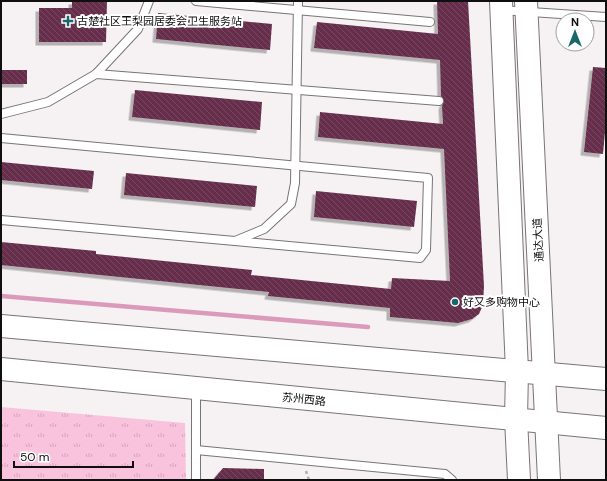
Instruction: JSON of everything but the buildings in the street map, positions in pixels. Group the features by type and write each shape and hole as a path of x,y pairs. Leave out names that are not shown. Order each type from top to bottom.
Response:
{"main road":[{"path":"501,5 517,371 516,419 518,480"},
{"name":"通达大道","path":"526,6 549,480"},
{"path":"1,326 606,379"},
{"name":"苏州西路","path":"1,369 606,428"}],"lane":[{"path":"1,114 48,102 96,74 138,29 149,1"},
{"path":"196,1 430,22"},
{"path":"235,241 264,228 291,204 295,183 298,1"},
{"path":"501,5 526,6 606,16"},
{"path":"96,74 439,101"},
{"path":"1,138 428,178 426,250 420,258 1,220"},
{"path":"196,388 196,480"},
{"path":"196,450 445,474 452,480"}],"green space":[{"path":"1,407 185,423 186,480 1,480"}],"waterway":[{"path":"1,296 368,327"}],"place":[{"name":"古楚社区王梨园居委会卫生服务站","path":"68,21"},
{"name":"好又多购物中心","path":"455,302"}]}
